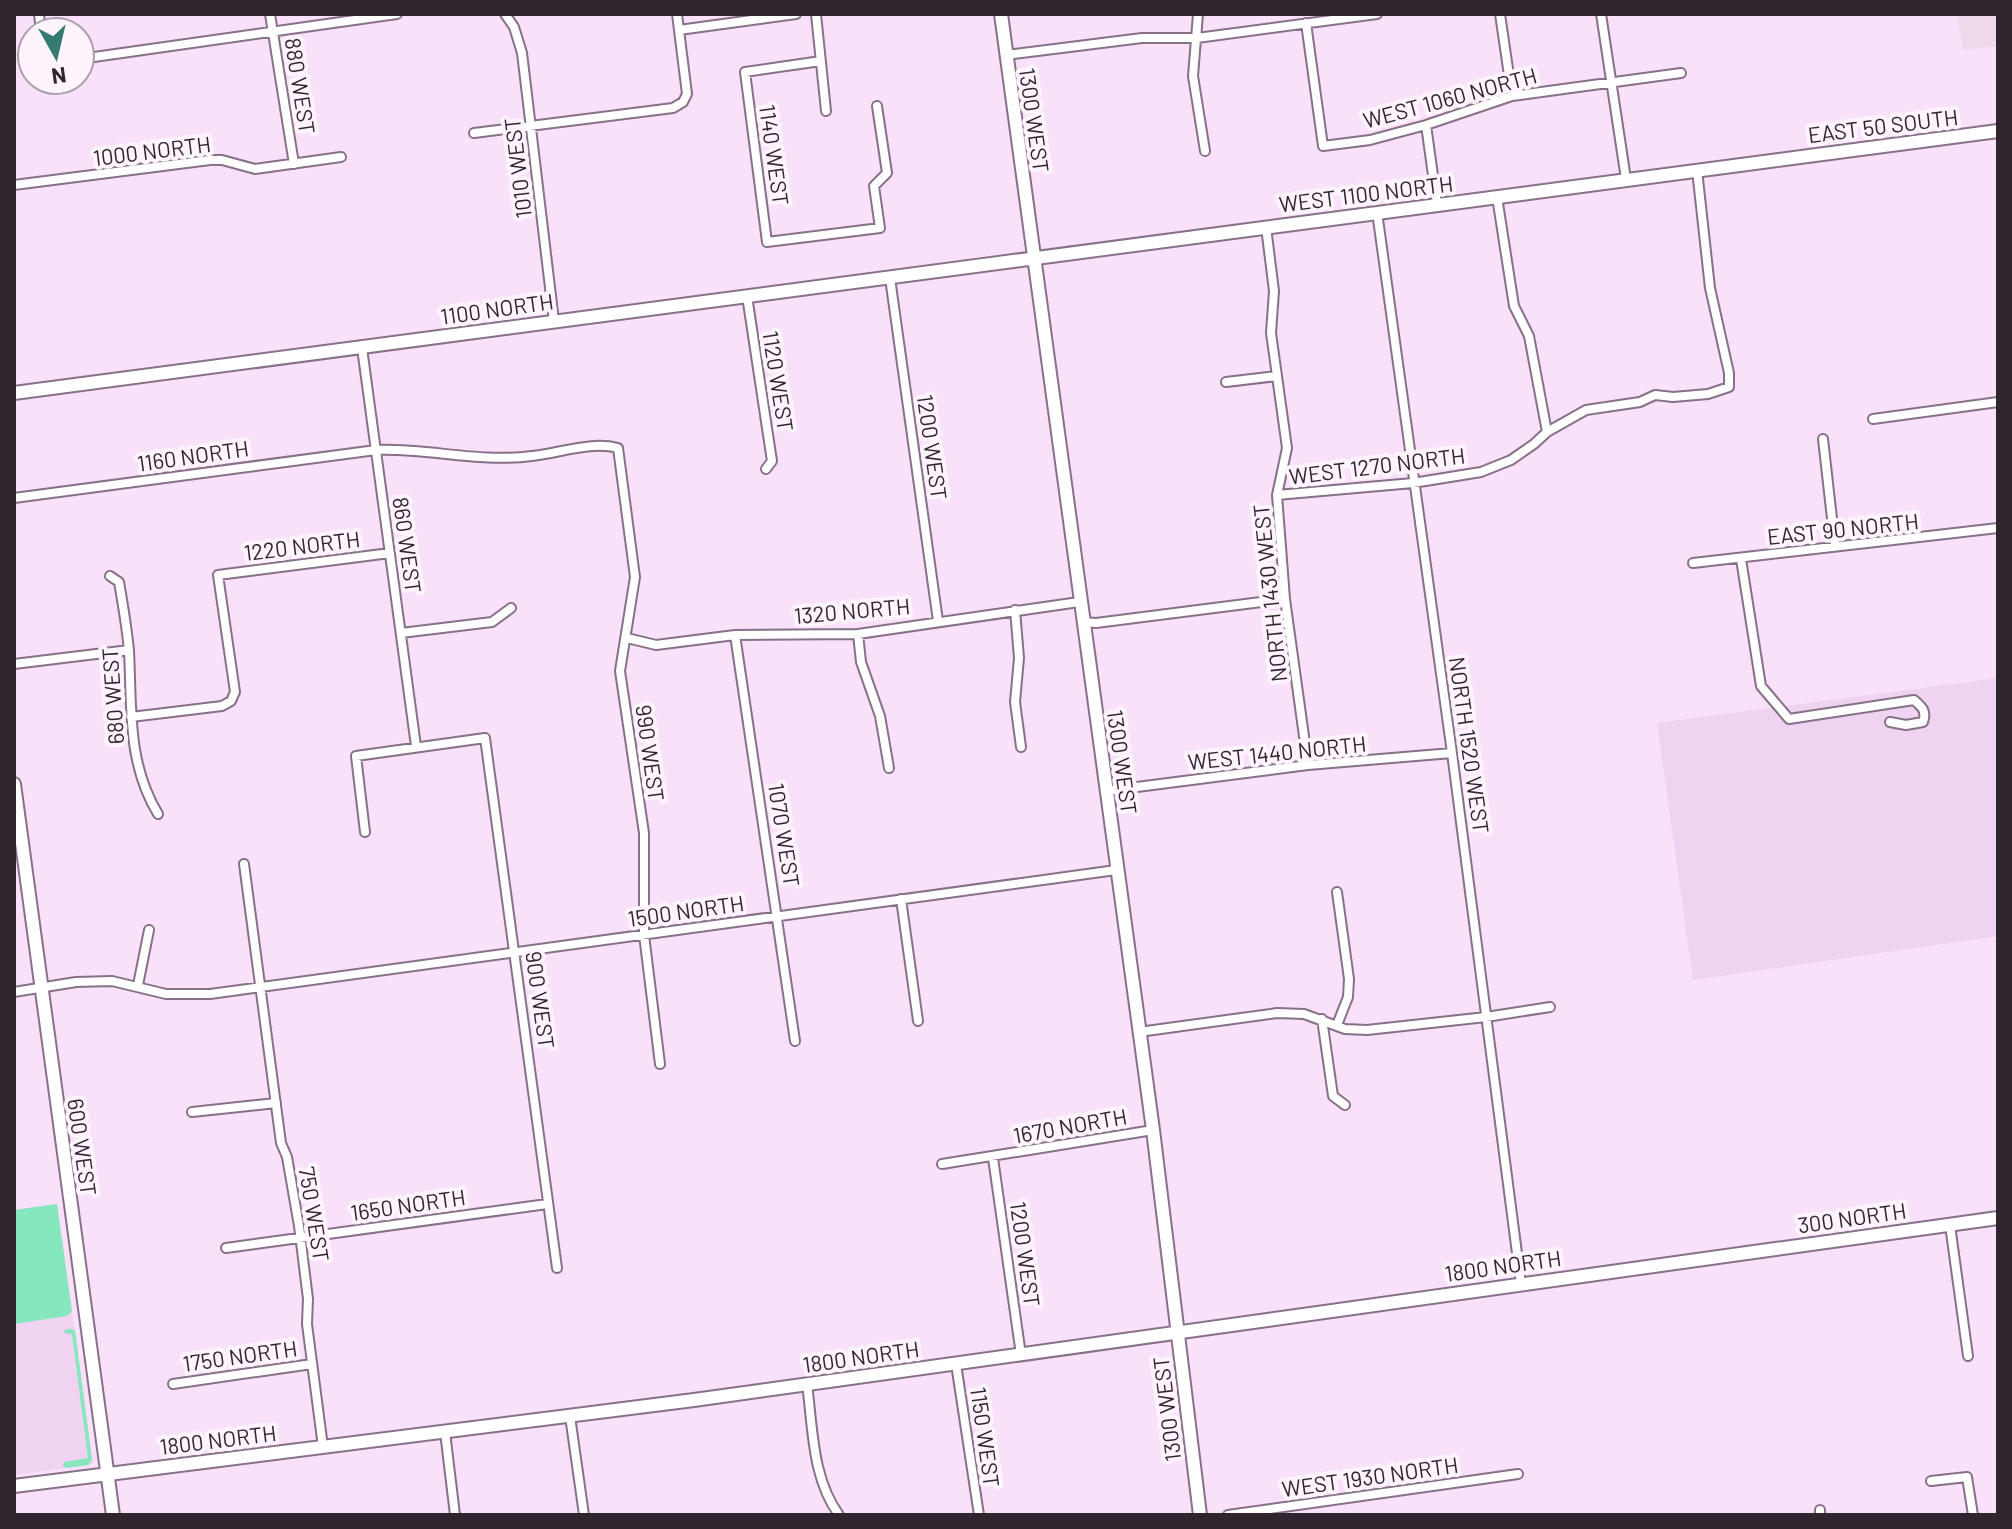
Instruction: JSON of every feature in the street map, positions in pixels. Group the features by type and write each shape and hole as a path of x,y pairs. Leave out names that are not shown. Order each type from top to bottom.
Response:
{"street":[{"name":"880 WEST","path":"270,14 294,164"},
{"path":"96,57 397,14"},
{"name":"1010 WEST","path":"505,14 514,27 522,53 554,321"},
{"path":"474,133 673,108 683,102 687,94 677,14"},
{"path":"679,30 796,14"},
{"path":"816,14 826,111"},
{"name":"1300 WEST","path":"1001,14 1153,1130 1200,1515"},
{"path":"1198,14 1193,76 1205,151"},
{"path":"1006,55 1142,38 1197,38 1377,14"},
{"path":"1500,14 1512,96"},
{"path":"1601,14 1626,179"},
{"name":"WEST 1060 NORTH","path":"1306,23 1323,146 1370,140 1512,96 1681,73"},
{"name":"1140 WEST","path":"821,61 745,72 767,242 880,228 874,186 887,173 877,106"},
{"path":"1426,125 1437,204"},
{"name":"EAST 50 SOUTH","path":"1773,160 1998,131"},
{"name":"1000 NORTH","path":"14,185 210,160 255,169 341,157"},
{"name":"WEST 1100 NORTH","path":"964,268 1773,160"},
{"name":"WEST 1270 NORTH","path":"1277,495 1413,483 1481,472 1511,460 1547,432 1586,410 1640,402 1655,395 1708,394 1729,387 1729,373 1710,288 1697,170"},
{"path":"1497,197 1514,306 1529,336 1547,432"},
{"name":"NORTH 1520 WEST","path":"1377,212 1521,1284"},
{"name":"NORTH 1430 WEST","path":"1266,227 1274,291 1271,333 1287,448 1277,495 1285,599 1308,765"},
{"name":"1100 NORTH","path":"14,393 964,268"},
{"name":"1200 WEST","path":"890,278 938,621"},
{"name":"1120 WEST","path":"747,296 772,461 766,469"},
{"name":"860 WEST","path":"362,348 416,746"},
{"path":"1226,382 1277,376"},
{"path":"1873,419 1998,402"},
{"path":"1823,439 1835,545"},
{"name":"1160 NORTH","path":"14,498 376,450 401,449 492,458 529,457 604,444 618,448"},
{"name":"990 WEST","path":"618,448 635,577 620,671 644,833 644,935 660,1064"},
{"name":"EAST 90 NORTH","path":"1693,563 1998,528"},
{"name":"1220 NORTH","path":"131,717 222,706 231,701 235,692 218,575 390,553"},
{"path":"1741,559 1761,686 1789,719 1914,700 1923,708 1923,722 1906,725 1890,722"},
{"name":"680 WEST","path":"110,576 119,582 129,650 131,717 138,774 158,814"},
{"path":"1083,622 1096,623 1285,599"},
{"name":"1320 NORTH","path":"627,638 656,645 735,635 858,634 1079,602"},
{"path":"401,633 492,622 511,608"},
{"path":"1015,610 1019,658 1015,702 1021,747"},
{"path":"858,634 861,662 880,716 889,768"},
{"name":"1070 WEST","path":"735,635 795,1041"},
{"path":"14,664 129,650"},
{"name":"900 WEST","path":"416,746 485,738 557,1268"},
{"path":"365,832 356,756 416,746"},
{"name":"WEST 1440 NORTH","path":"1106,791 1308,765 1452,753"},
{"name":"600 WEST","path":"14,784 113,1515"},
{"name":"750 WEST","path":"244,864 276,1103 300,1238 308,1299 307,1324 323,1447"},
{"name":"1500 NORTH","path":"14,992 76,982 112,981 183,995 260,987 1116,870"},
{"path":"1337,892 1349,979 1348,997 1337,1025"},
{"path":"901,899 918,1021"},
{"path":"138,985 149,930"},
{"path":"1139,1032 1277,1013 1304,1014 1345,1029 1367,1030 1550,1007"},
{"path":"1322,1019 1333,1096 1345,1105"},
{"path":"192,1112 276,1103"},
{"name":"1670 NORTH","path":"942,1164 1153,1130"},
{"name":"1200 WEST","path":"993,1158 1021,1355"},
{"name":"1650 NORTH","path":"226,1248 547,1204"},
{"name":"300 NORTH","path":"1712,1258 1998,1218"},
{"path":"1950,1225 1968,1356"},
{"name":"1800 NORTH","path":"14,1486 570,1416 1712,1258"},
{"name":"1750 NORTH","path":"173,1384 312,1364"},
{"name":"1150 WEST","path":"956,1364 979,1515"},
{"path":"807,1384 820,1482 839,1515"},
{"path":"570,1416 584,1515"},
{"path":"445,1432 455,1515"},
{"name":"WEST 1930 NORTH","path":"1228,1515 1518,1474"},
{"path":"1931,1481 1967,1477 1973,1515"}],"shaded area":[{"path":"1957,14 1998,14 1998,46 1963,50"},
{"path":"1998,678 1998,936 1693,980 1657,723"},
{"path":"57,1204 93,1464 14,1475 14,1210"}],"green space":[{"path":"57,1204 72,1311 67,1316 14,1324 14,1210"},
{"path":"75,1330 92,1460 88,1465 66,1468 64,1462 88,1458 72,1334 64,1333"}]}
